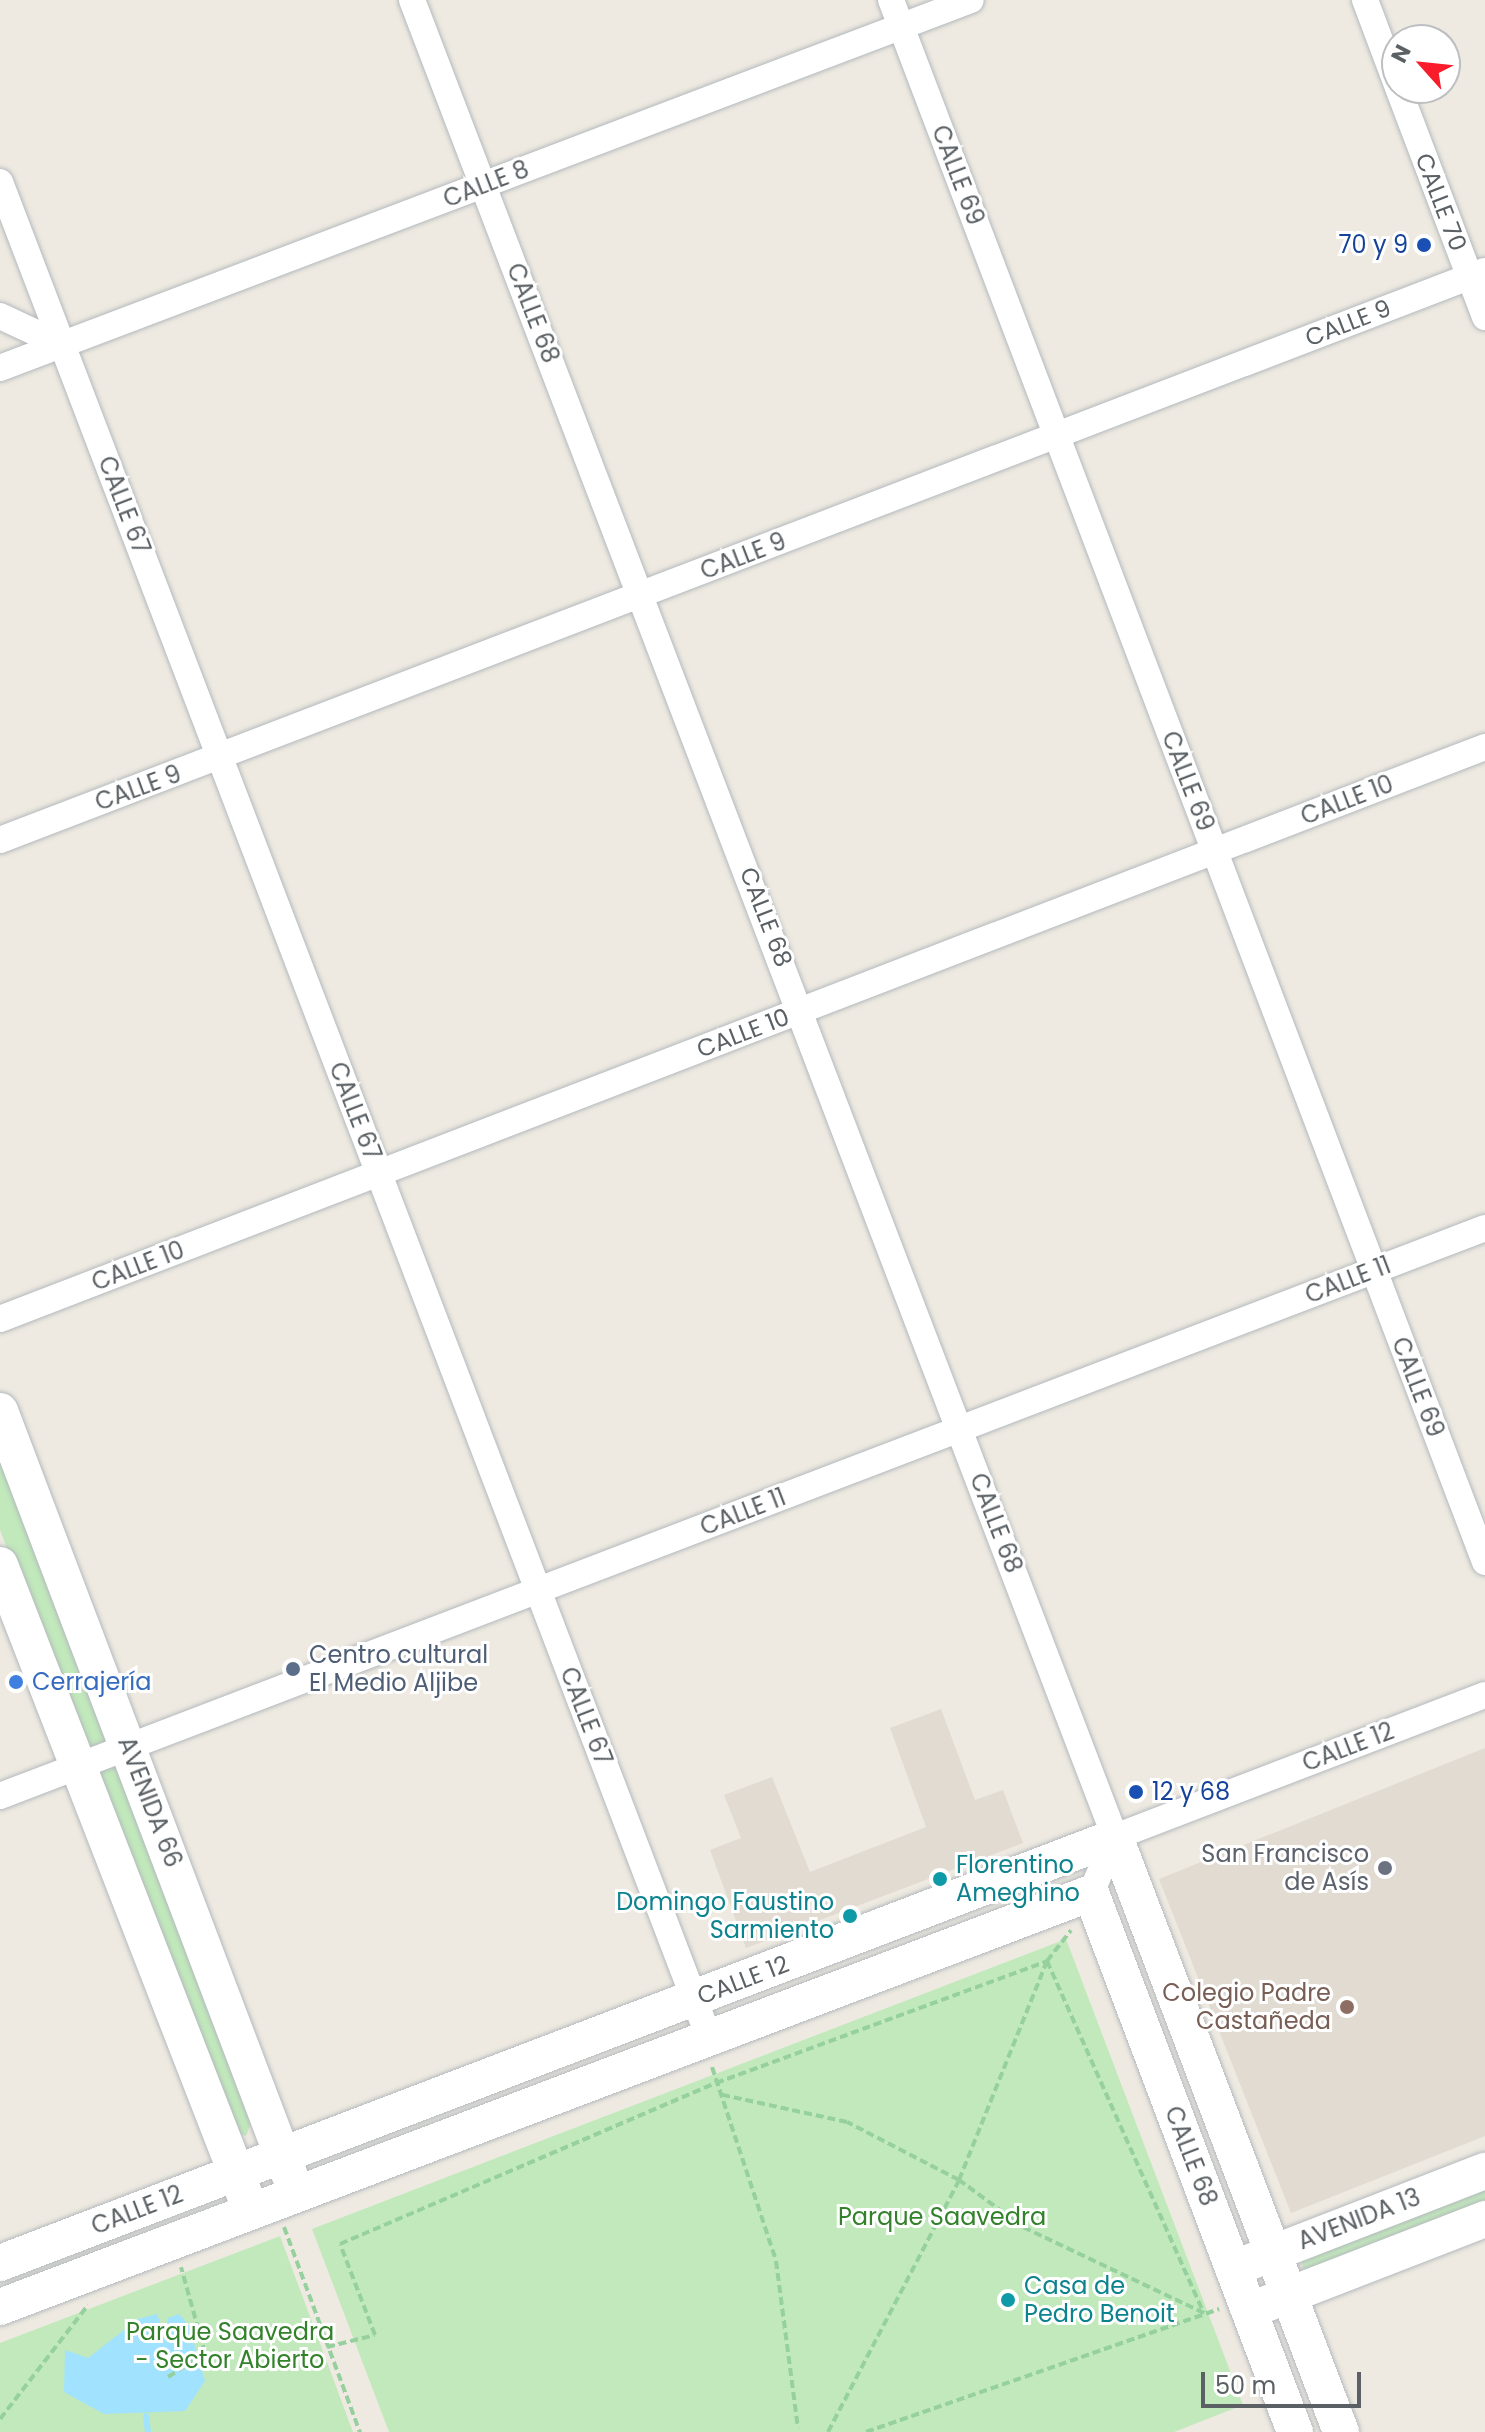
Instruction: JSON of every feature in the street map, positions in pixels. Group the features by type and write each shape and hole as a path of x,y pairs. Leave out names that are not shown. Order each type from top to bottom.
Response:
{"main road":[{"name":"AVENIDA 66","path":"0,1411 282,2155 277,2209"},
{"path":"0,1565 236,2172 277,2209"},
{"name":"CALLE 12","path":"0,2263 1115,1837"},
{"name":"CALLE 68","path":"1115,1837 1341,2432"},
{"name":"CALLE 12","path":"0,2307 173,2242 277,2209 711,2047 1091,1893"},
{"name":"CALLE 68","path":"1091,1893 1234,2268 1235,2309 1295,2432"},
{"name":"AVENIDA 13","path":"1234,2268 1485,2171"},
{"name":"AVENIDA 13","path":"1235,2309 1289,2295 1485,2219"}],"street":[{"name":"CALLE 68","path":"412,0 643,595 1115,1837"},
{"name":"CALLE 69","path":"891,0 1485,1562"},
{"name":"CALLE 8","path":"0,368 971,0"},
{"name":"CALLE 70","path":"1365,0 1381,42"},
{"name":"CALLE 70","path":"1405,104 1477,274 1485,317"},
{"name":"CALLE 67","path":"0,182 711,2047"},
{"name":"CALLE 9","path":"0,840 1477,274"},
{"path":"0,316 62,345"},
{"name":"CALLE 10","path":"0,1319 1485,747"},
{"name":"CALLE 11","path":"0,1796 1485,1228"},
{"name":"CALLE 12","path":"1115,1837 1485,1695"},
{"path":"1091,1893 1115,1837"}],"path":[{"path":"828,2432 959,2180 1047,1961 1072,1928"},
{"path":"327,2347 375,2335 340,2244 716,2083 1047,1961"},
{"path":"1047,1961 1204,2313"},
{"path":"711,2047 719,2094 776,2261 798,2428"},
{"path":"719,2094 847,2122 959,2180 1023,2227 1204,2313"},
{"path":"277,2209 360,2432"},
{"path":"168,2377 197,2363 205,2353 173,2242"},
{"path":"0,2419 93,2298"},
{"path":"866,2432 1204,2313 1235,2309"}],"shaded area":[{"path":"941,1709 975,1800 1003,1790 1023,1843 746,1948 710,1850 741,1838 724,1795 772,1777 810,1872 926,1827 890,1728"},
{"name":"Colegio Padre Castañeda","path":"1485,1748 1485,2136 1291,2213 1159,1879"}],"green space":[{"path":"0,1454 252,2120 246,2136 229,2129 0,1530"},
{"name":"Parque Saavedra","path":"1066,1939 1243,2405 1174,2432 389,2432 312,2229"},
{"path":"1485,2187 1485,2209 1320,2272 1303,2269 1302,2257"},
{"name":"Parque Saavedra - Sector Abierto","path":"280,2236 353,2432 0,2432 0,2343"}],"water":[{"path":"157,2314 166,2339 168,2318 179,2314 193,2330 188,2341 193,2340 205,2381 185,2411 104,2414 64,2392 65,2350 88,2358 138,2319"}],"waterway":[{"path":"146,2416 148,2432"}],"place":[{"name":"70 y 9","path":"1424,245"},
{"name":"Centro cultural El Medio Aljibe","path":"293,1669"},
{"name":"Cerrajería","path":"16,1682"},
{"name":"12 y 68","path":"1136,1792"},
{"name":"San Francisco de Asís","path":"1385,1868"},
{"name":"Florentino Ameghino","path":"940,1879"},
{"name":"Domingo Faustino Sarmiento","path":"850,1916"},
{"name":"Colegio Padre Castañeda","path":"1347,2007"},
{"name":"Casa de Pedro Benoit","path":"1008,2300"}]}
